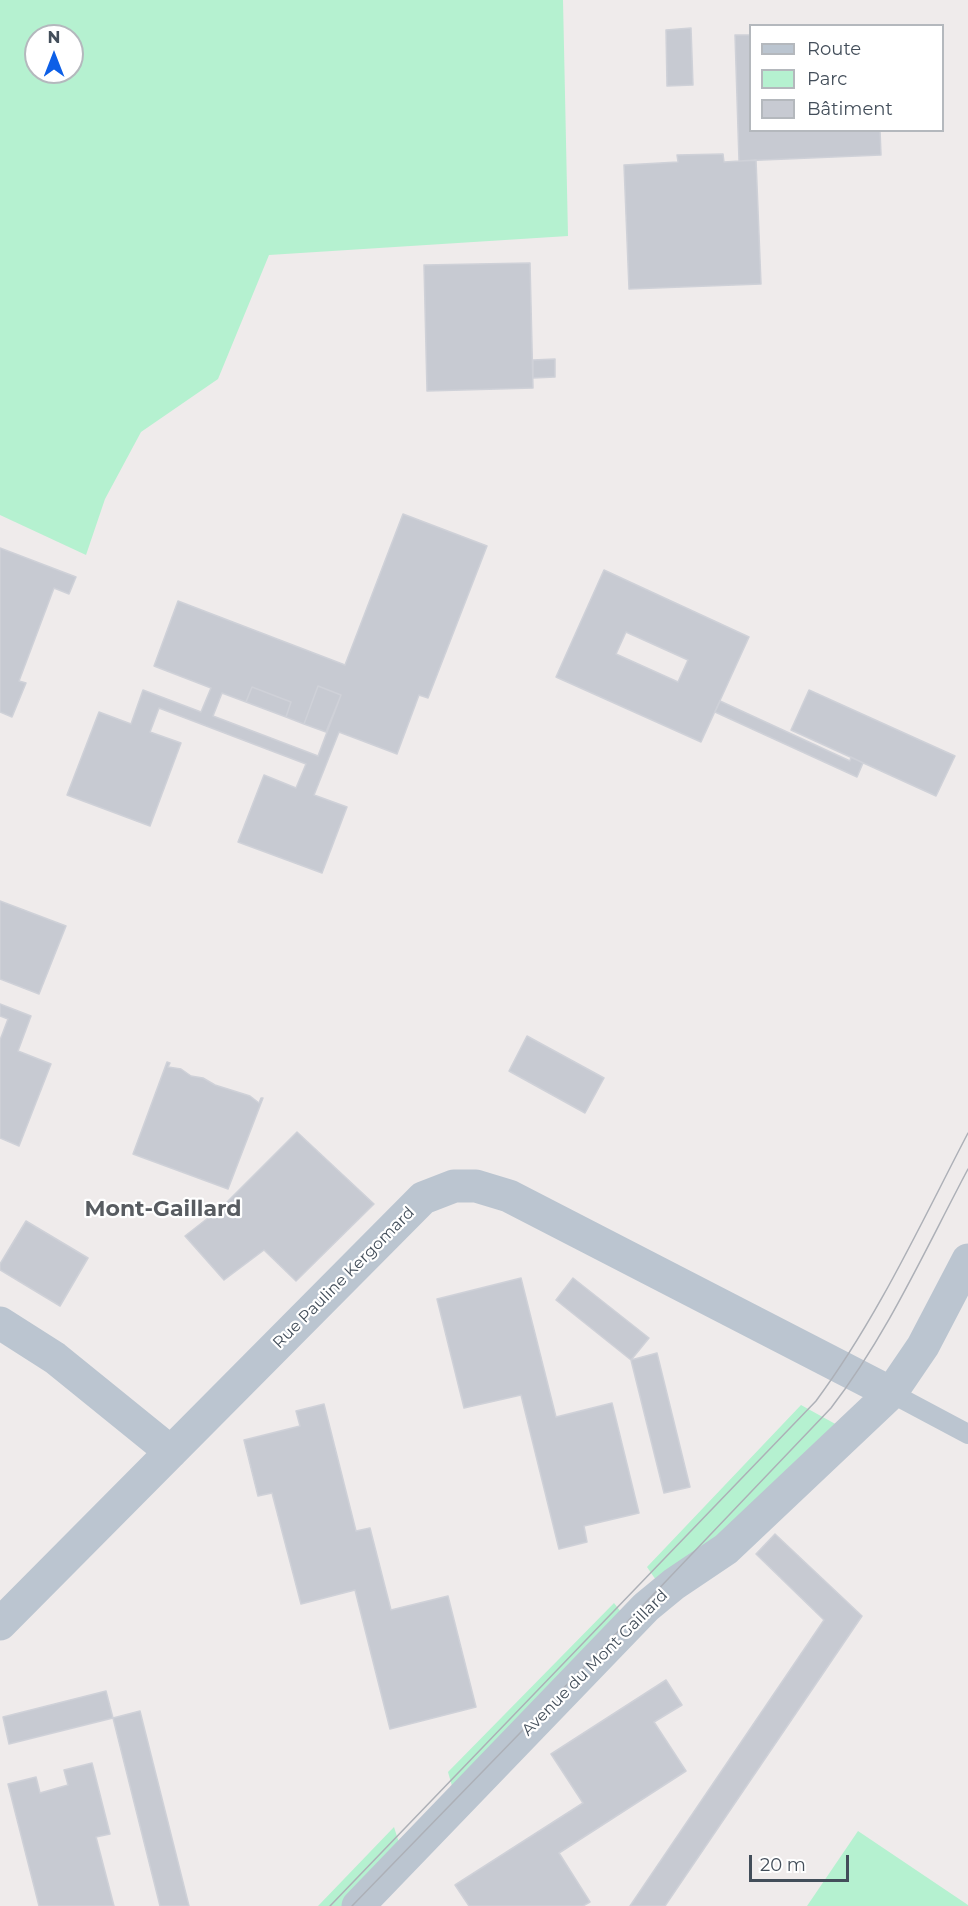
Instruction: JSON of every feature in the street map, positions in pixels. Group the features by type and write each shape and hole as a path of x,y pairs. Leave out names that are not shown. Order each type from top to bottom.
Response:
{"street":[{"name":"Rue Pauline Kergomard","path":"0,1624 423,1198 454,1186 476,1186 509,1196 891,1393"},
{"name":"Avenue du Mont Gaillard","path":"358,1906 646,1607 674,1584 726,1549 891,1393 923,1346 968,1260"},
{"path":"0,1323 55,1358 171,1452"}],"lane":[{"path":"891,1393 968,1434"}],"green space":[{"path":"0,0 563,0 568,236 269,255 218,379 141,432 105,499 86,555 0,515"},
{"path":"801,1405 839,1426 710,1548 658,1583 647,1567"},
{"path":"614,1603 624,1616 454,1793 448,1772"},
{"path":"394,1827 400,1846 342,1906 318,1906"},
{"path":"858,1831 968,1905 968,1906 807,1906"}],"building":[{"path":"691,28 693,85 667,86 666,30"},
{"path":"735,35 749,35 749,132 880,132 881,155 739,161"},
{"path":"723,154 724,162 756,160 761,284 629,289 624,165 678,162 677,155"},
{"path":"530,263 533,388 427,391 424,265"},
{"path":"555,359 555,377 533,378 533,360"},
{"path":"403,514 487,546 428,698 419,695 397,754 339,732 314,795 347,807 322,873 238,842 264,775 296,788 306,764 159,708 150,732 181,743 150,826 67,795 99,712 131,724 143,690 201,712 211,688 154,666 178,601 345,665","holes":["318,686 341,695 318,756 213,716 222,693 246,702 252,687 291,702 286,717 304,724"]},
{"path":"0,548 76,577 69,594 54,588 19,681 26,683 12,717 0,712"},
{"path":"604,570 749,637 701,742 556,677","holes":["626,632 688,660 678,682 616,654"]},
{"path":"318,686 341,695 326,732 304,724"},
{"path":"252,687 291,702 286,717 246,702"},
{"path":"809,690 955,756 936,796 791,730"},
{"path":"720,701 850,761 851,757 863,763 857,777 715,712"},
{"path":"0,901 66,926 39,994 0,979"},
{"path":"0,1004 31,1016 18,1051 51,1064 19,1146 0,1138 0,1040 8,1019 0,1016"},
{"path":"527,1036 604,1078 585,1113 509,1071"},
{"path":"167,1062 170,1063 168,1067 181,1069 191,1076 203,1078 215,1085 250,1096 259,1103 263,1098 228,1189 133,1154"},
{"path":"297,1132 374,1204 296,1281 264,1250 224,1280 185,1236 222,1207"},
{"path":"26,1221 88,1258 60,1306 0,1270 0,1264"},
{"path":"521,1278 556,1417 612,1403 639,1513 584,1526 587,1542 559,1549 521,1395 464,1408 437,1299"},
{"path":"573,1278 649,1338 631,1360 556,1300"},
{"path":"657,1353 690,1487 664,1493 631,1360"},
{"path":"324,1404 356,1531 370,1528 391,1610 448,1596 476,1707 390,1729 355,1590 301,1604 272,1493 258,1496 244,1440 300,1426 296,1411"},
{"path":"775,1534 862,1616 665,1906 630,1906 824,1620 756,1554"},
{"path":"666,1680 682,1705 654,1722 686,1771 559,1853 590,1902 583,1906 469,1906 455,1885 583,1803 551,1754"},
{"path":"106,1691 113,1718 9,1744 3,1717"},
{"path":"140,1711 189,1906 160,1906 113,1718"},
{"path":"92,1763 110,1834 96,1837 114,1906 39,1906 8,1784 36,1777 40,1793 68,1785 64,1770"}],"tram line":[{"path":"330,1906 816,1401 879,1304 968,1133"},
{"path":"352,1906 831,1408 888,1322 968,1169"}],"district":[{"name":"Mont-Gaillard","path":"163,1210"}]}
